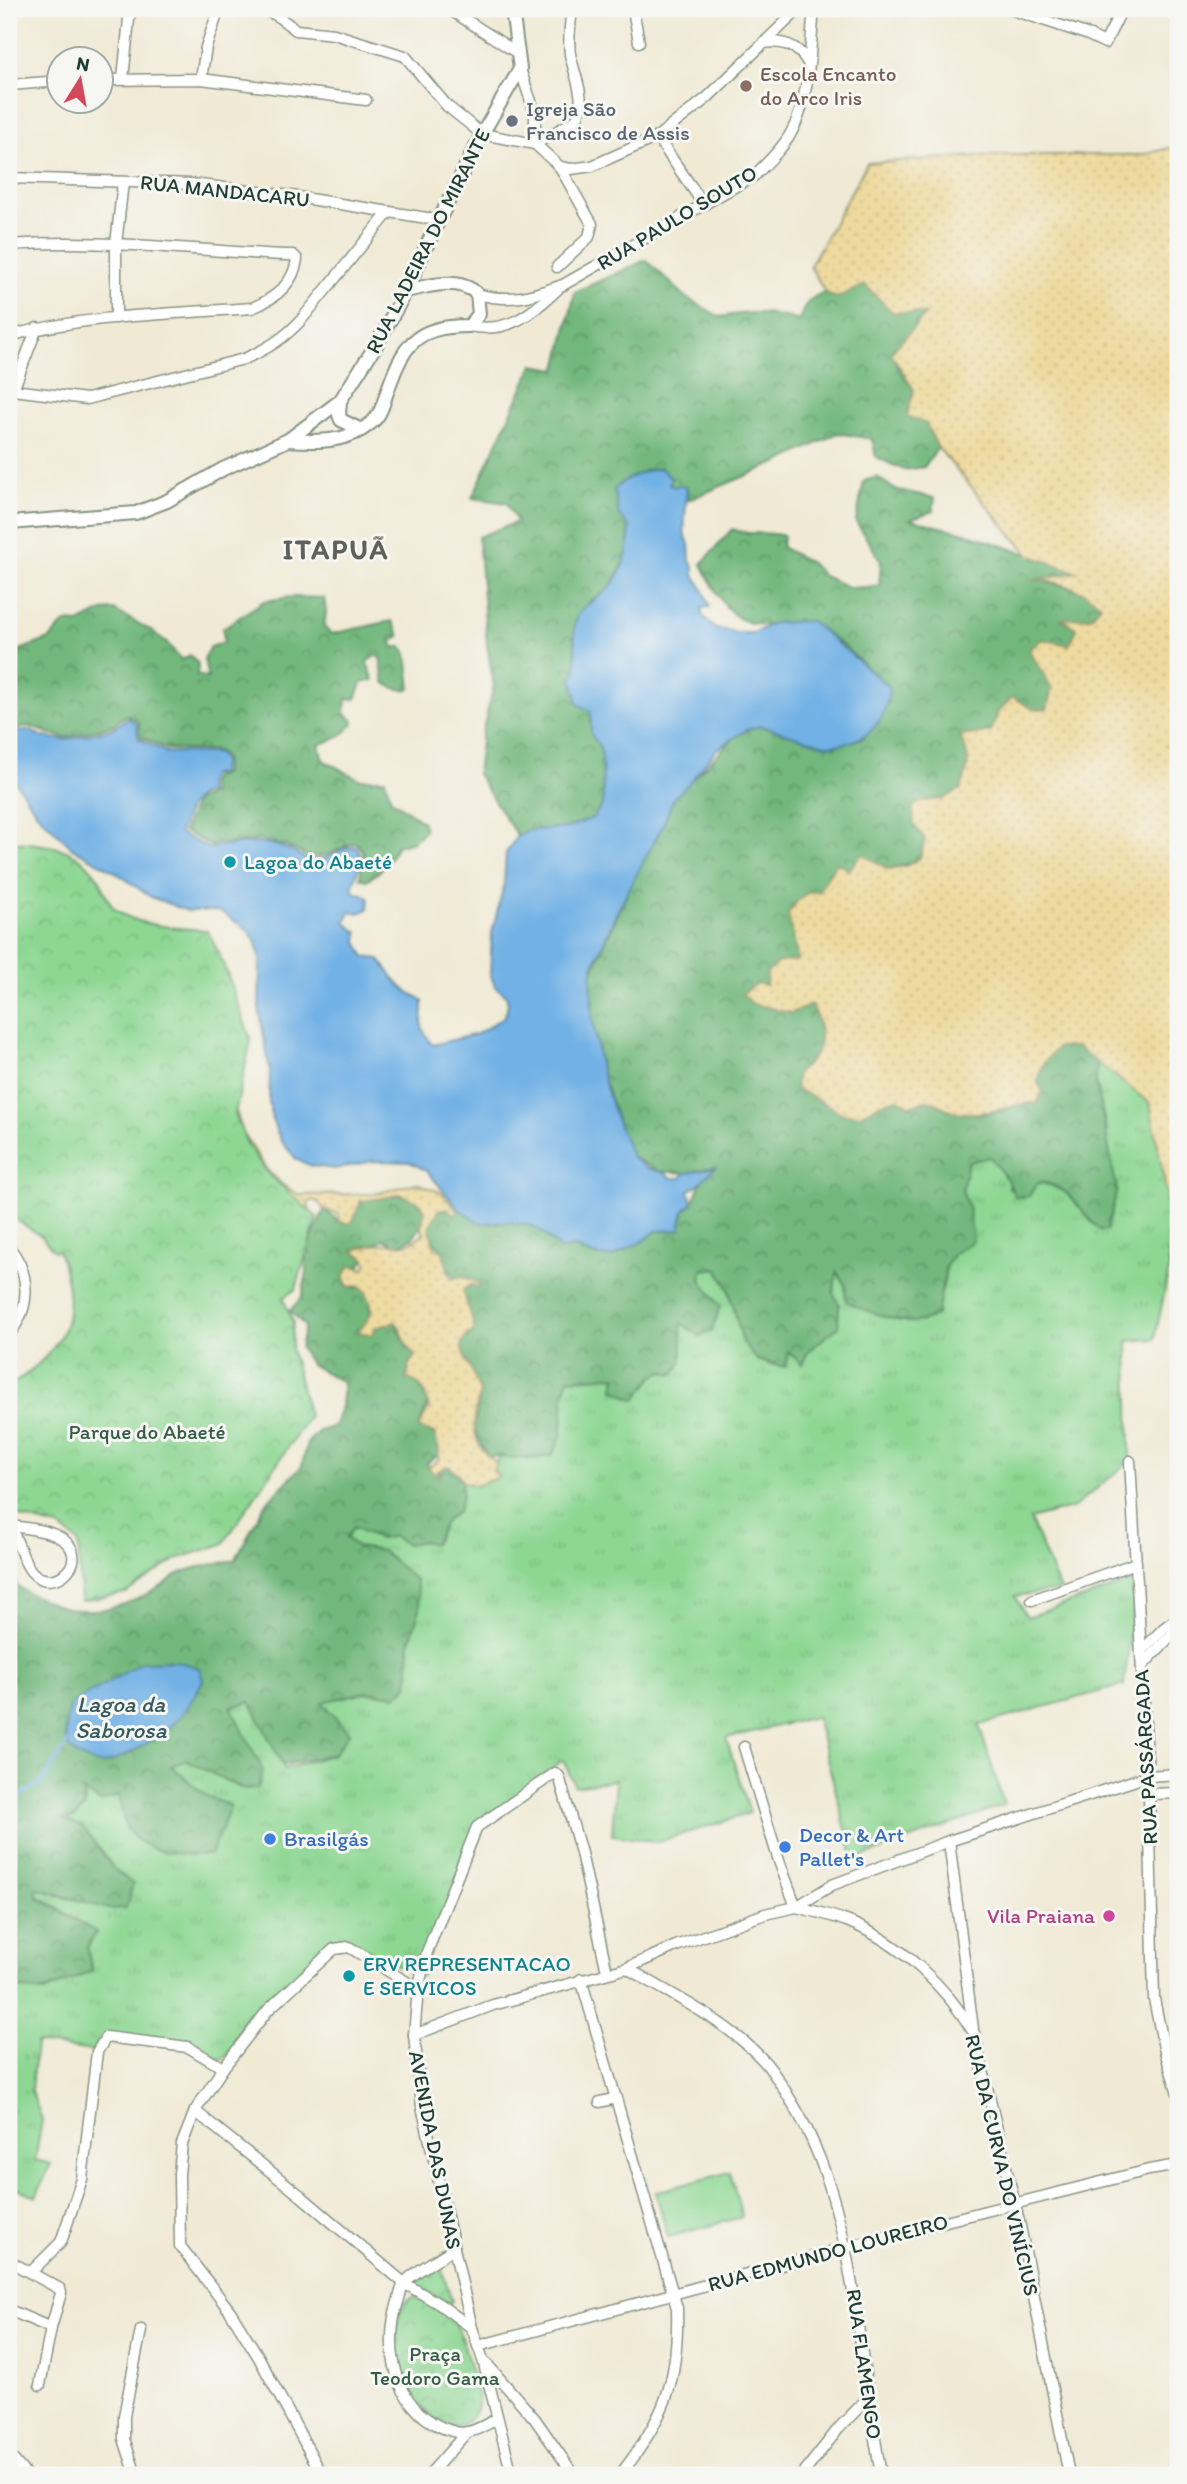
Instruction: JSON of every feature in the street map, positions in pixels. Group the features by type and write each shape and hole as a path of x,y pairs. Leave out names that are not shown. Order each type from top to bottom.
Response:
{"street":[{"path":"123,79 130,9"},
{"path":"201,79 206,47 219,9"},
{"path":"262,9 276,15 296,30 334,34 405,56 447,106 482,134 536,144 560,167 592,224 589,237 557,267"},
{"path":"449,9 519,54"},
{"path":"512,9 520,69 535,113 536,144"},
{"path":"536,144 576,120 580,113 582,102 570,53 572,9"},
{"path":"633,9 639,42"},
{"path":"560,167 571,169 592,166 657,137 707,97 799,9"},
{"name":"RUA PAULO SOUTO","path":"406,291 452,284 473,289 478,294 492,298 528,297 563,285 755,175 792,133 801,112 814,9"},
{"path":"1010,9 1023,11 1105,43 1122,9"},
{"path":"763,43 775,41 787,44 800,52 808,64"},
{"name":"RUA LADEIRA DO MIRANTE","path":"9,523 136,513 167,502 223,469 288,440 340,401 378,342 406,291 482,134 520,69"},
{"path":"116,79 201,79 366,100"},
{"path":"9,85 46,82"},
{"path":"657,137 704,205"},
{"name":"RUA MANDACARU","path":"9,177 192,184 291,196 439,220"},
{"path":"116,318 117,244 123,182"},
{"path":"37,328 11,393 87,399 244,359 288,334 389,212"},
{"path":"9,245 53,242 117,244 287,254 296,257 295,273 291,280 263,304 252,308 116,318 37,328 9,336"},
{"name":"RUA PAULO SOUTO","path":"361,430 377,417 405,349 425,333 438,328 503,326 528,315 563,285"},
{"path":"469,326 478,314 478,294"},
{"path":"340,401 341,420 361,430"},
{"path":"288,440 317,442 338,439 361,430"},
{"path":"9,1247 20,1265 26,1286 25,1305 18,1323 9,1334"},
{"name":"RUA PASSÁRGADA","path":"1130,1461 1149,1794 1154,1999 1164,2048 1178,2092"},
{"path":"10,1526 54,1534 68,1542 73,1554 72,1567 63,1576 50,1580 39,1578 29,1570 10,1526"},
{"path":"1032,1600 1136,1563"},
{"path":"1141,1651 1178,1618"},
{"path":"1142,1666 1178,1628"},
{"path":"744,1747 796,1907"},
{"path":"414,2035 493,2005 626,1968 676,1946 765,1914 796,1907 832,1885 949,1841 1148,1776 1178,1773"},
{"name":"AVENIDA DAS DUNAS","path":"512,2475 483,2360 472,2328 422,2106 414,2035 418,1989 427,1952 477,1827 557,1775 581,1853 607,1972"},
{"path":"1149,1794 1178,1793"},
{"path":"949,1841 974,2033"},
{"name":"RUA DA CURVA DO VINÍCIUS","path":"796,1907 848,1921 886,1942 922,1971 959,2008 974,2033 1015,2204 1069,2475"},
{"path":"322,2475 255,2351 230,2311 180,2246 179,2174 183,2144 195,2111 223,2068 268,2010 334,1949 349,1947 418,1989"},
{"name":"RUA FLAMENGO","path":"626,1968 727,2029 765,2062 781,2083 813,2141 825,2169 846,2247 881,2475"},
{"path":"581,1979 675,2294 677,2321 667,2400 653,2428 621,2475"},
{"path":"31,2272 56,2248 66,2231 82,2179 97,2052 106,2037 188,2047 223,2068"},
{"path":"600,2102 617,2098"},
{"path":"195,2111 404,2283 472,2328"},
{"name":"RUA EDMUNDO LOUREIRO","path":"478,2346 846,2247 1178,2165"},
{"path":"454,2248 404,2283 394,2312 393,2360 404,2393 415,2410 430,2422 445,2429 466,2433"},
{"path":"9,2261 60,2289 40,2385"},
{"path":"9,2310 51,2328"},
{"path":"136,2475 124,2439 124,2416 141,2330"},
{"path":"483,2360 535,2420 574,2475"},
{"path":"802,2475 839,2428 868,2398"},
{"path":"429,2475 466,2433 496,2419"},
{"path":"9,2455 26,2475"},
{"path":"10,2475 18,2466"}],"green space":[{"path":"646,260 687,298 720,317 760,313 799,321 805,306 815,297 825,292 836,298 865,284 927,313 891,353 914,390 938,448 924,467 904,470 876,457 872,439 838,433 779,462 688,500 687,487 674,487 669,484 671,478 660,468 646,470 634,477 624,518 629,526 628,555 613,583 606,592 591,600 575,624 576,670 591,712 591,734 602,755 603,804 593,818 568,828 529,830 517,836 477,774 482,733 494,686 487,645 478,537 517,522 507,503 472,498 533,365 557,369 575,292"},
{"path":"877,477 894,489 935,498 933,511 910,519 969,534 1079,572 1041,580 1088,593 1101,605 1091,617 1063,620 1077,629 1052,688 1047,709 998,712 991,732 960,736 968,757 964,781 961,789 943,799 923,801 914,825 925,839 920,858 896,867 867,872 848,871 836,863 818,893 804,895 797,901 789,914 799,960 779,971 753,1004 791,1013 812,1005 821,1035 820,1043 813,1058 797,1073 814,1097 843,1114 860,1115 898,1098 911,1106 931,1101 956,1112 996,1112 1019,1104 1028,1096 1043,1063 1058,1047 1077,1047 1097,1057 1096,1082 1117,1190 1107,1230 1100,1230 1092,1223 1059,1188 1038,1182 1029,1196 1015,1197 1008,1181 990,1157 968,1162 962,1190 969,1210 973,1241 954,1253 946,1266 937,1315 914,1322 863,1309 846,1301 845,1285 837,1272 833,1293 839,1304 838,1327 809,1350 802,1364 788,1351 786,1367 757,1360 743,1343 729,1290 717,1268 702,1270 701,1280 720,1306 712,1331 700,1336 681,1323 682,1362 673,1374 663,1371 652,1378 635,1400 614,1389 616,1376 568,1378 561,1436 552,1456 533,1459 487,1456 474,1428 480,1392 462,1353 462,1341 475,1330 463,1290 470,1285 456,1279 445,1263 442,1249 421,1227 412,1238 397,1246 384,1239 354,1250 365,1259 358,1268 350,1265 344,1277 349,1287 363,1288 370,1298 371,1317 359,1332 372,1335 375,1328 395,1322 408,1349 416,1356 410,1364 406,1378 418,1384 428,1403 418,1428 435,1436 438,1444 439,1454 426,1464 438,1476 441,1468 448,1466 462,1481 458,1511 445,1522 434,1544 424,1541 406,1544 393,1536 381,1539 354,1527 346,1538 358,1547 382,1551 416,1581 420,1608 410,1641 408,1685 397,1696 366,1692 322,1702 349,1733 334,1754 283,1765 250,1702 231,1707 263,1771 258,1788 245,1790 186,1760 171,1766 206,1796 231,1806 210,1855 164,1852 143,1844 127,1828 119,1795 100,1802 82,1790 85,1808 74,1818 64,1820 82,1826 114,1869 133,1884 126,1908 109,1909 36,1888 38,1897 96,1932 87,1948 92,1971 44,1992 9,1987 9,1561 17,1586 54,1604 88,1610 123,1604 162,1586 184,1572 235,1560 265,1504 302,1466 307,1443 319,1431 335,1426 341,1406 343,1382 310,1364 300,1347 305,1326 290,1311 302,1297 307,1272 306,1252 324,1210 343,1223 351,1223 361,1201 404,1196 419,1203 425,1211 421,1226 439,1210 459,1209 481,1223 530,1225 560,1249 574,1247 592,1255 612,1257 645,1240 656,1231 680,1230 685,1210 692,1204 701,1182 714,1167 685,1173 659,1171 632,1157 601,1071 592,1016 591,975 642,860 663,825 674,797 737,735 761,726 835,746 863,738 879,722 889,687 846,648 811,621 770,625 742,620 722,601 702,564 732,529 745,533 777,534 784,536 781,547 811,563 823,576 850,588 879,586 881,561 856,522 864,481"},
{"path":"291,597 324,598 324,627 331,634 392,621 400,636 392,641 393,647 401,647 407,654 411,688 397,689 384,682 380,657 374,656 367,663 374,680 362,683 356,699 346,699 345,713 354,721 351,726 340,736 319,745 323,760 359,779 385,779 391,799 423,822 425,830 411,843 397,845 385,866 372,877 366,880 360,878 364,853 358,844 352,843 317,857 260,840 226,844 220,842 211,846 183,831 196,801 212,794 210,783 214,777 223,775 225,759 218,751 167,749 140,736 139,722 126,715 113,725 65,738 27,726 12,729 9,761 9,646 17,651 50,639 68,622 79,623 102,611 114,610 152,631 170,646 181,660 190,655 198,664 197,675 208,678 204,659 210,647 224,642 223,628 264,601"},
{"name":"Parque do Abaeté","path":"9,841 70,852 90,867 99,879 107,898 123,915 159,926 208,931 224,965 251,1040 235,1114 248,1146 270,1176 317,1217 296,1289 283,1298 293,1322 291,1349 309,1416 223,1544 177,1559 126,1593 81,1601 78,1542 61,1528 9,1514 9,1387 44,1359 56,1344 64,1329 69,1294 58,1250 54,1251 40,1235 9,1215"},
{"path":"1097,1057 1150,1103 1166,1191 1169,1269 1155,1339 1128,1341 1130,1461 1074,1507 1030,1519 1060,1590 1015,1596 1027,1617 1137,1580 1124,1685 979,1725 1004,1805 854,1860 816,1717 726,1738 750,1813 658,1842 612,1835 616,1780 575,1786 563,1760 477,1827 421,1976 336,1938 222,2060 188,2047 106,2037 92,2051 36,2043 31,2090 42,2120 35,2160 51,2164 36,2197 9,2184 9,1987 44,1992 92,1971 87,1948 96,1932 38,1896 35,1887 69,1899 133,1884 114,1869 103,1852 63,1819 85,1808 85,1791 100,1802 119,1795 127,1829 230,1806 206,1796 171,1766 186,1760 245,1790 263,1771 230,1708 250,1701 285,1769 334,1754 349,1732 321,1702 366,1692 397,1696 408,1685 410,1641 420,1608 382,1551 358,1547 346,1539 354,1527 380,1539 393,1536 406,1544 424,1541 434,1544 445,1522 458,1510 462,1481 475,1486 498,1477 493,1470 500,1457 533,1459 561,1436 568,1378 616,1376 614,1389 635,1400 652,1378 663,1371 673,1374 682,1362 681,1322 720,1306 701,1280 702,1270 717,1268 729,1290 743,1343 768,1364 785,1367 787,1351 809,1350 838,1327 833,1293 837,1271 845,1285 846,1301 900,1321 943,1289 946,1266 954,1253 969,1210 962,1190 968,1162 990,1156 1008,1181 1009,1188 1041,1183 1072,1196 1107,1132 1096,1082"},
{"path":"730,2172 742,2217 668,2237 656,2192"},
{"path":"437,2263 440,2264 452,2301 449,2304 414,2284 433,2270"},
{"name":"Praça Teodoro Gama","path":"414,2297 442,2311 451,2318 457,2328 478,2400 472,2416 458,2426 439,2421 424,2410 405,2381 398,2355 397,2326 405,2304"}],"sand":[{"path":"1178,146 1178,1248 1169,1269 1166,1191 1150,1103 1077,1047 1058,1047 1043,1064 1037,1081 1043,1092 1037,1103 968,1113 950,1110 931,1101 911,1106 898,1099 882,1103 860,1115 843,1114 795,1088 797,1073 813,1058 820,1043 819,1025 812,1005 791,1013 753,1004 742,994 757,983 766,985 767,973 778,962 798,960 788,914 804,895 818,892 836,863 848,871 862,854 888,869 906,866 920,858 925,839 914,825 913,806 923,801 943,799 961,789 968,762 959,736 991,732 998,712 1012,697 1033,709 1047,709 1052,688 1029,650 1042,639 1069,645 1077,629 1062,619 1091,617 1101,605 1068,586 1031,581 1077,572 1029,555 938,448 926,424 907,416 914,390 891,353 926,314 892,312 865,285 836,298 825,292 810,266 867,163 999,155 1141,155"},
{"path":"231,1108 236,1111 243,1133 267,1170 299,1195 375,1194 416,1183 441,1192 458,1211 455,1215 447,1208 439,1210 429,1227 435,1249 442,1249 451,1279 462,1276 479,1283 480,1286 470,1285 463,1290 475,1330 464,1339 462,1348 480,1392 474,1422 477,1440 481,1448 497,1463 493,1470 499,1477 475,1486 462,1481 458,1473 448,1466 438,1471 438,1477 428,1468 438,1460 439,1449 434,1433 418,1428 429,1408 419,1385 406,1379 415,1356 395,1322 375,1328 372,1335 358,1332 370,1316 372,1306 363,1288 349,1287 344,1277 350,1265 364,1269 367,1264 365,1259 353,1250 378,1244 403,1245 412,1242 424,1233 421,1227 425,1211 420,1203 400,1194 361,1201 352,1223 343,1223 339,1220 339,1214 324,1210 313,1200 308,1203 310,1212 92,1174"}],"water":[{"name":"Lagoa do Abaeté","path":"660,468 671,478 669,484 674,487 687,487 684,533 689,544 694,575 710,607 702,608 702,615 715,629 754,633 773,623 811,621 889,687 884,713 878,723 851,742 825,745 761,726 748,729 716,750 684,789 674,797 663,825 617,911 591,975 592,1016 601,1071 615,1116 632,1157 647,1168 672,1178 681,1178 685,1173 715,1167 689,1191 692,1204 684,1210 680,1230 656,1231 645,1240 612,1257 592,1255 574,1247 560,1249 530,1225 480,1223 459,1209 427,1171 410,1162 373,1161 335,1169 312,1166 297,1160 281,1141 272,1120 269,1102 270,1070 259,1009 260,959 256,942 247,929 219,911 187,911 151,897 114,871 72,848 37,813 13,778 11,769 15,732 27,730 45,737 65,740 114,728 127,718 137,724 138,738 166,752 217,753 223,760 220,774 212,775 207,783 209,793 197,798 193,803 179,833 210,849 220,845 262,844 285,848 312,860 327,858 347,848 357,847 362,858 352,888 355,893 363,894 369,899 368,909 359,913 350,912 345,922 358,933 357,942 365,957 379,959 400,985 423,1001 422,1028 432,1045 477,1034 505,1016 508,1004 506,995 496,987 490,975 492,933 504,884 506,853 517,836 529,830 568,828 593,818 603,804 602,755 591,734 591,712 578,704 572,679 576,665 576,620 582,610 612,585 625,561 629,526 619,516 614,490 635,475"},
{"name":"Lagoa da Saborosa","path":"176,1661 199,1668 203,1680 188,1706 168,1729 136,1750 107,1763 97,1763 73,1752 66,1738 66,1722 71,1704 143,1662"}],"waterway":[{"path":"9,1803 43,1781 67,1743"}],"place":[{"name":"Escola Encanto do Arco Iris","path":"746,86"},
{"name":"Igreja São Francisco de Assis","path":"512,121"},
{"name":"Lagoa do Abaeté","path":"230,862"},
{"name":"Brasilgás","path":"270,1839"},
{"name":"Decor & Art Pallet's","path":"785,1847"},
{"name":"Vila Praiana","path":"1109,1916"},
{"name":"ERV REPRESENTACAO E SERVICOS","path":"349,1976"}],"district":[{"name":"ITAPUÃ","path":"336,549"}]}
